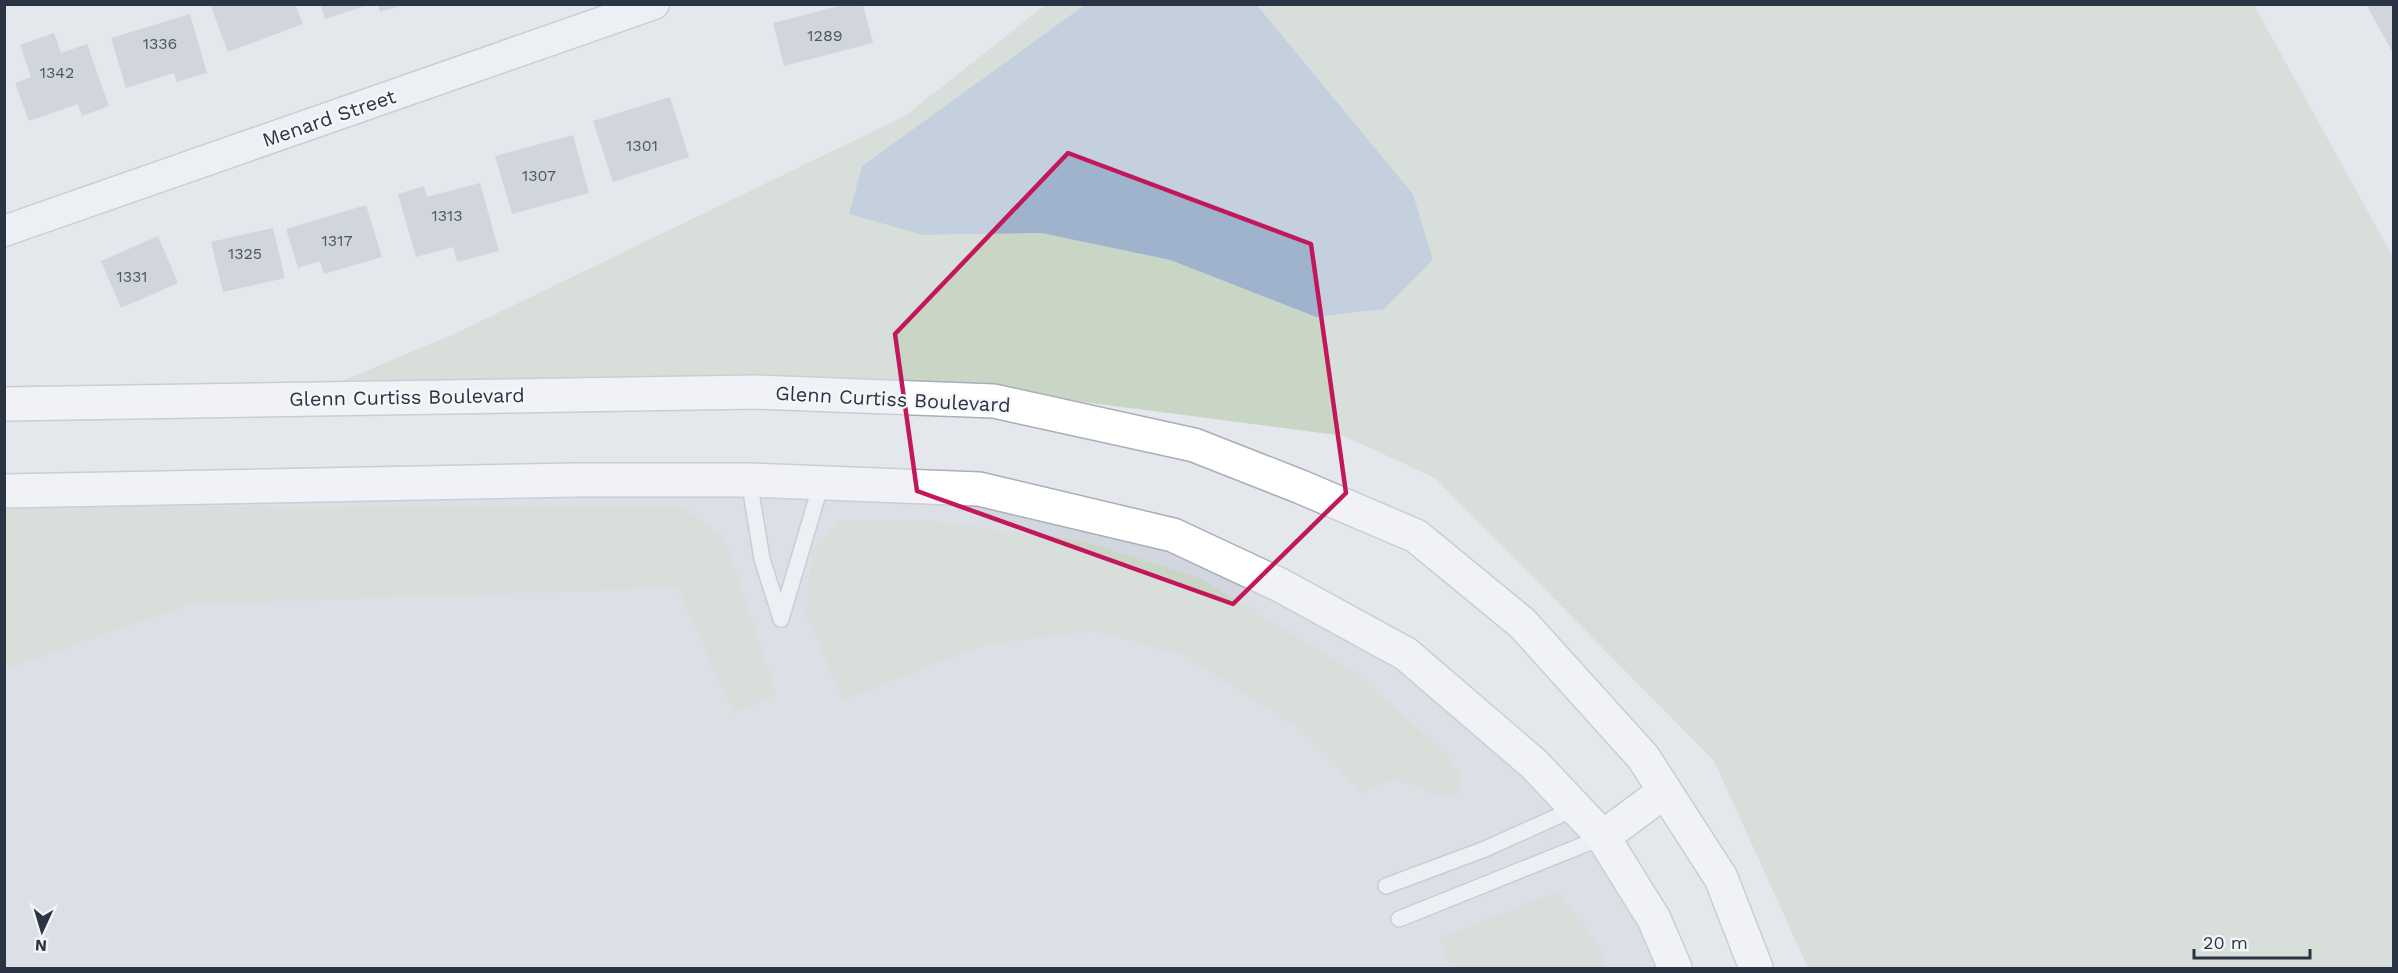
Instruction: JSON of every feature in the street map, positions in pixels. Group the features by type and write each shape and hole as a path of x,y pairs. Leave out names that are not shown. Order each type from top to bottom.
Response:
{"main road":[{"name":"Glenn Curtiss Boulevard","path":"4,404 755,392 994,401 1194,445 1416,536 1522,623 1643,757 1721,878 1756,969"},
{"path":"4,491 563,480 749,480 979,489 1173,535 1281,585 1406,654 1534,764 1603,837 1654,919 1675,969"},
{"path":"1603,837 1665,791"}],"street":[{"name":"Menard Street","path":"4,231 654,4"}],"lane":[{"path":"749,480 762,559 781,619 821,484"},
{"path":"1386,886 1485,849 1576,808"},
{"path":"1399,919 1603,837"}],"highlighted area":[{"path":"1068,153 1311,244 1346,493 1233,604 917,491 895,334"}],"shaded area":[{"path":"670,485 968,496 1162,538 1410,666 1582,823 1667,968 5,968 4,498"}],"green space":[{"path":"1045,5 1086,5 862,166 923,235 1041,233 1170,260 1316,317 1413,194 1257,5 2254,5 2393,257 2393,968 1808,968 1714,761 1435,478 1344,436 1037,396 311,394 454,334 905,116"},
{"path":"681,506 724,537 776,694 733,713 678,588 191,604 5,669 4,507"},
{"path":"842,520 930,521 1082,541 1200,578 1353,671 1446,753 1460,775 1459,791 1445,797 1394,779 1363,793 1300,729 1184,655 1094,631 984,645 844,700 806,615 812,551"},
{"path":"1558,891 1597,943 1606,968 1450,968 1440,938"}],"water":[{"path":"1086,4 1257,5 1413,194 1433,260 1384,309 1316,317 1170,260 1041,233 923,235 849,214 862,166"}],"building":[{"path":"210,4 295,4 303,24 228,52"},
{"path":"320,4 368,4 368,5 325,19"},
{"path":"378,4 404,4 404,5 380,12"},
{"path":"2366,4 2394,4 2394,55"},
{"path":"843,5 863,5 873,43 784,66 773,23"},
{"path":"190,14 207,73 177,82 174,73 126,88 111,38"},
{"path":"54,33 61,53 87,44 109,106 82,116 78,104 29,121 15,83 31,77 20,45"},
{"path":"670,97 689,157 613,182 593,121"},
{"path":"573,135 589,193 512,214 495,156"},
{"path":"480,183 499,251 457,262 453,247 416,257 398,194 424,186 427,197"},
{"path":"366,205 382,257 324,274 320,261 298,268 286,229"},
{"path":"273,228 285,278 223,292 211,242"},
{"path":"158,236 178,283 121,308 101,261"}]}
